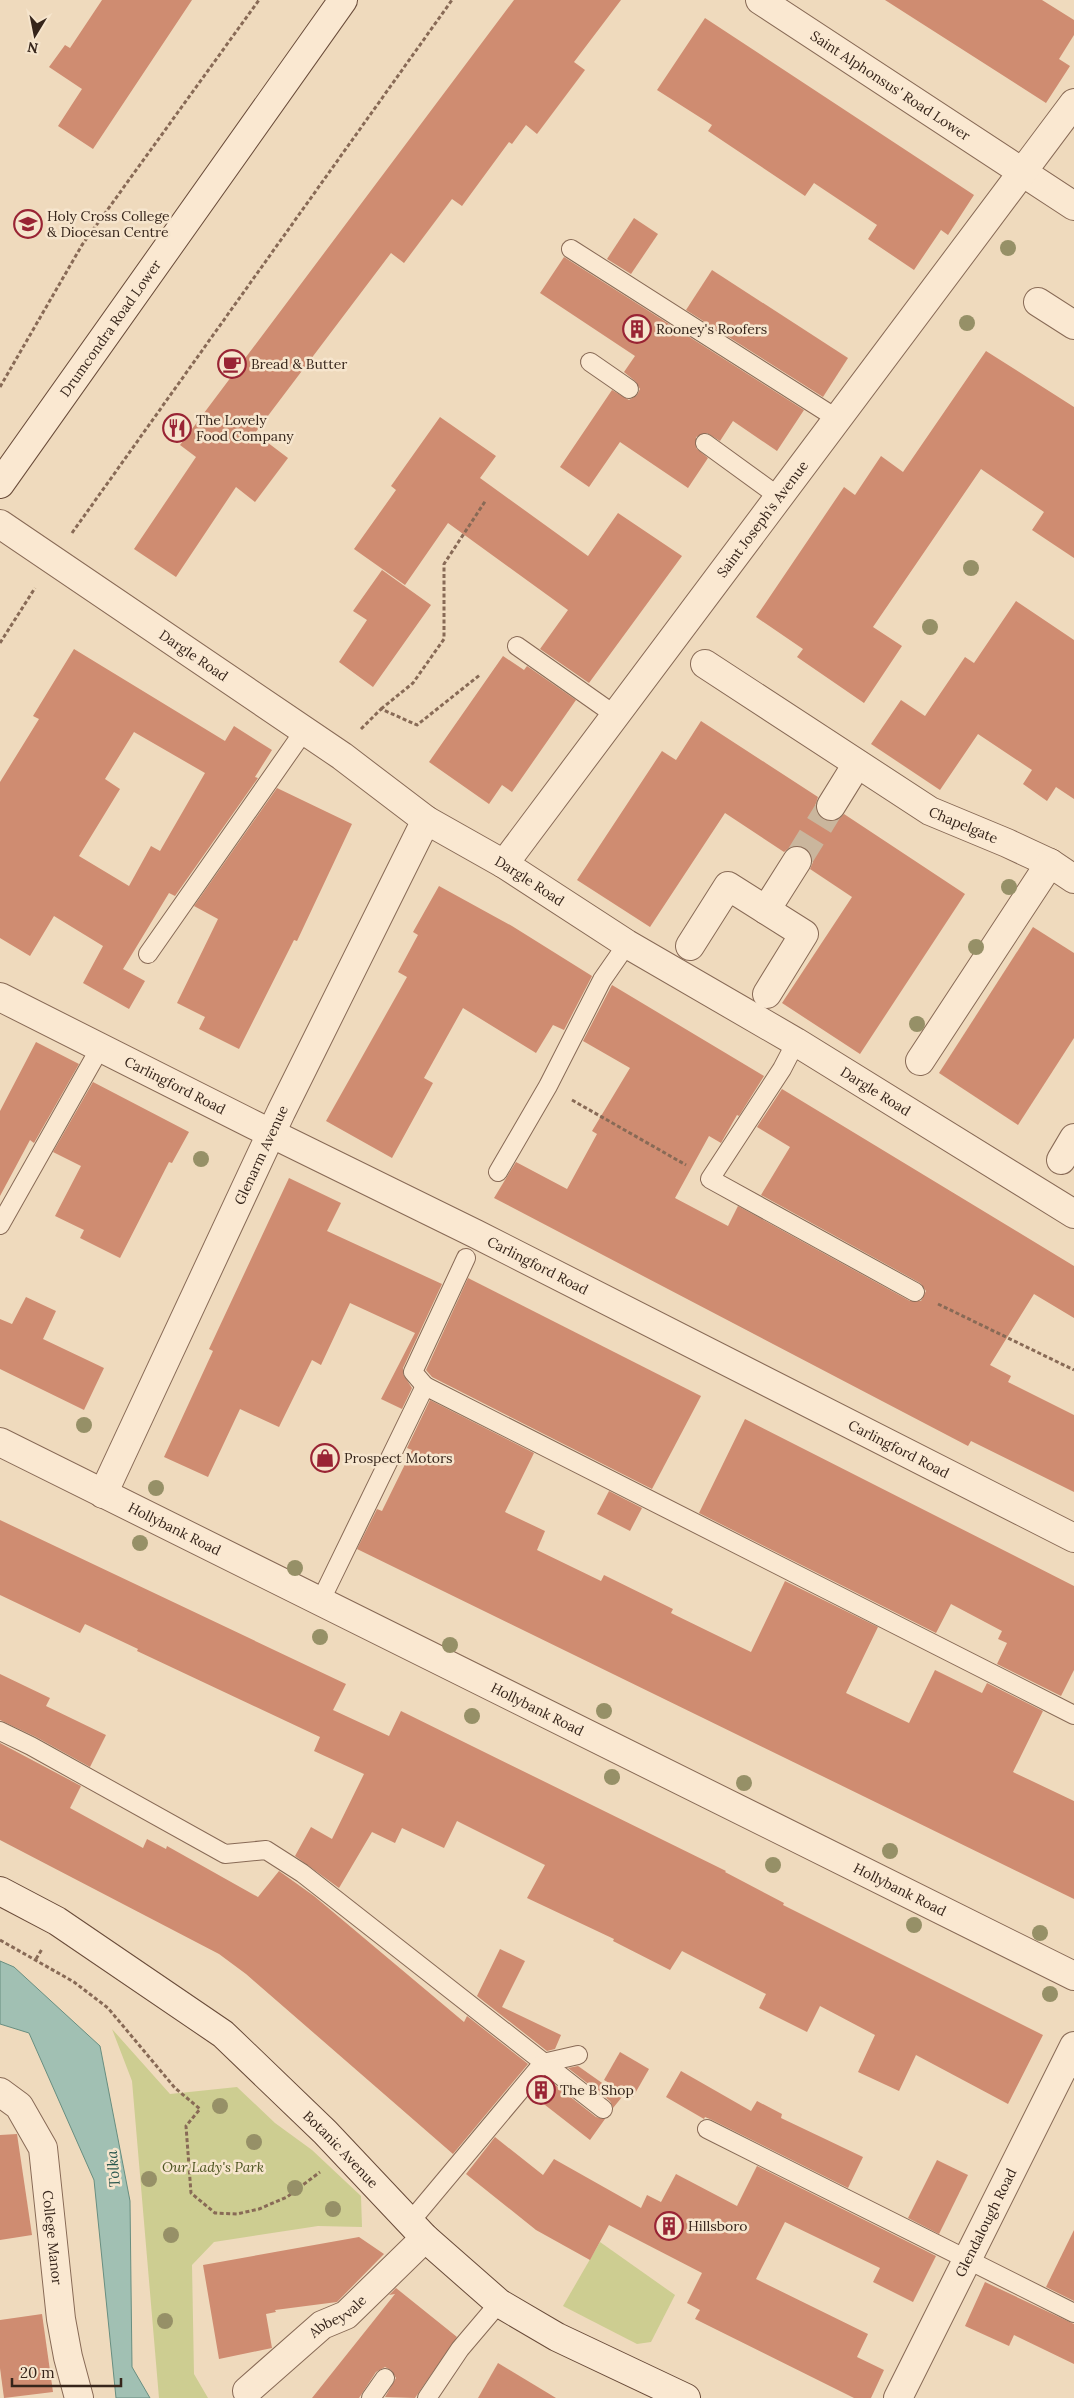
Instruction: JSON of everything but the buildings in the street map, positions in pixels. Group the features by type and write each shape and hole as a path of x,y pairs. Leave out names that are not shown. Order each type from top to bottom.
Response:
{"street":[{"name":"Drumcondra Road Lower","path":"0,484 343,0"},
{"name":"Saint Alphonsus' Road Lower","path":"760,0 1074,206"},
{"name":"Saint Joseph's Avenue","path":"504,864 836,418 1074,103"},
{"path":"1038,302 1074,325"},
{"name":"Dargle Road","path":"0,524 304,731 426,820 504,864 627,944 796,1042 1074,1214"},
{"name":"Chapelgate","path":"705,664 930,811 1050,863 1074,879"},
{"path":"831,806 858,764"},
{"name":"Glenarm Avenue","path":"103,1494 271,1134 426,820"},
{"path":"766,910 797,861"},
{"path":"920,1060 1050,863"},
{"path":"690,946 728,886 804,934 767,994"},
{"name":"Carlingford Road","path":"0,997 271,1134 476,1234 1074,1538"},
{"name":"Hollybank Road","path":"0,1442 1074,1976"},
{"name":"Botanic Avenue","path":"0,1892 57,1921 223,2034 326,2132 418,2230 499,2303 557,2337 686,2398"},
{"name":"Glendalough Road","path":"898,2398 1074,2046"},
{"name":"College Manor","path":"0,2092 19,2106 42,2148 61,2319 68,2357 79,2398"},
{"name":"Abbeyvale","path":"247,2391 322,2325 346,2315 418,2230"}],"lane":[{"path":"571,248 836,418"},
{"path":"590,362 629,389"},
{"path":"705,443 778,496"},
{"path":"517,646 615,715"},
{"path":"148,954 304,731"},
{"path":"498,1172 548,1086 602,980 627,944"},
{"path":"796,1042 782,1070 710,1179 915,1292"},
{"path":"0,1225 100,1048"},
{"path":"466,1258 413,1372 425,1386 1074,1716"},
{"path":"321,1600 425,1386"},
{"path":"0,1731 31,1746 225,1854 266,1850 302,1873 602,2109"},
{"path":"418,2230 543,2063 578,2055"},
{"path":"706,2129 967,2258 1074,2314"},
{"path":"427,2398 460,2349 499,2303"},
{"path":"371,2398 385,2378"}],"path":[{"path":"0,387 82,245 259,0"},
{"path":"0,643 52,561 452,0"},
{"path":"359,732 381,709 413,683 444,639 444,564 486,500"},
{"path":"381,709 417,725 481,674"},
{"path":"548,1086 710,1179"},
{"path":"915,1292 1074,1370"},
{"path":"0,1940 74,1982 108,2008 175,2088 200,2109 186,2126 191,2193 215,2213 237,2214 259,2209 287,2197 320,2172"}],"green space":[{"name":"Our Lady's Park","path":"112,2029 170,2094 237,2087 275,2123 312,2150 361,2196 362,2227 318,2226 214,2242 192,2265 194,2374 208,2398 159,2398 132,2081"},
{"path":"600,2242 675,2295 651,2342 637,2344 563,2306"}],"water":[{"name":"Tolka","path":"0,1961 14,1967 100,2046 130,2201 132,2367 150,2398 116,2398 94,2180 29,2033 0,2024"}],"tunnel":[{"path":"797,861 831,806"}],"place":[{"name":"Holy Cross College & Diocesan Centre","path":"28,224"},
{"name":"Rooney's Roofers","path":"637,329"},
{"name":"Bread & Butter","path":"232,364"},
{"name":"The Lovely Food Company","path":"177,428"},
{"name":"Prospect Motors","path":"325,1458"},
{"name":"The B Shop","path":"541,2090"},
{"name":"Hillsboro","path":"669,2226"}]}
